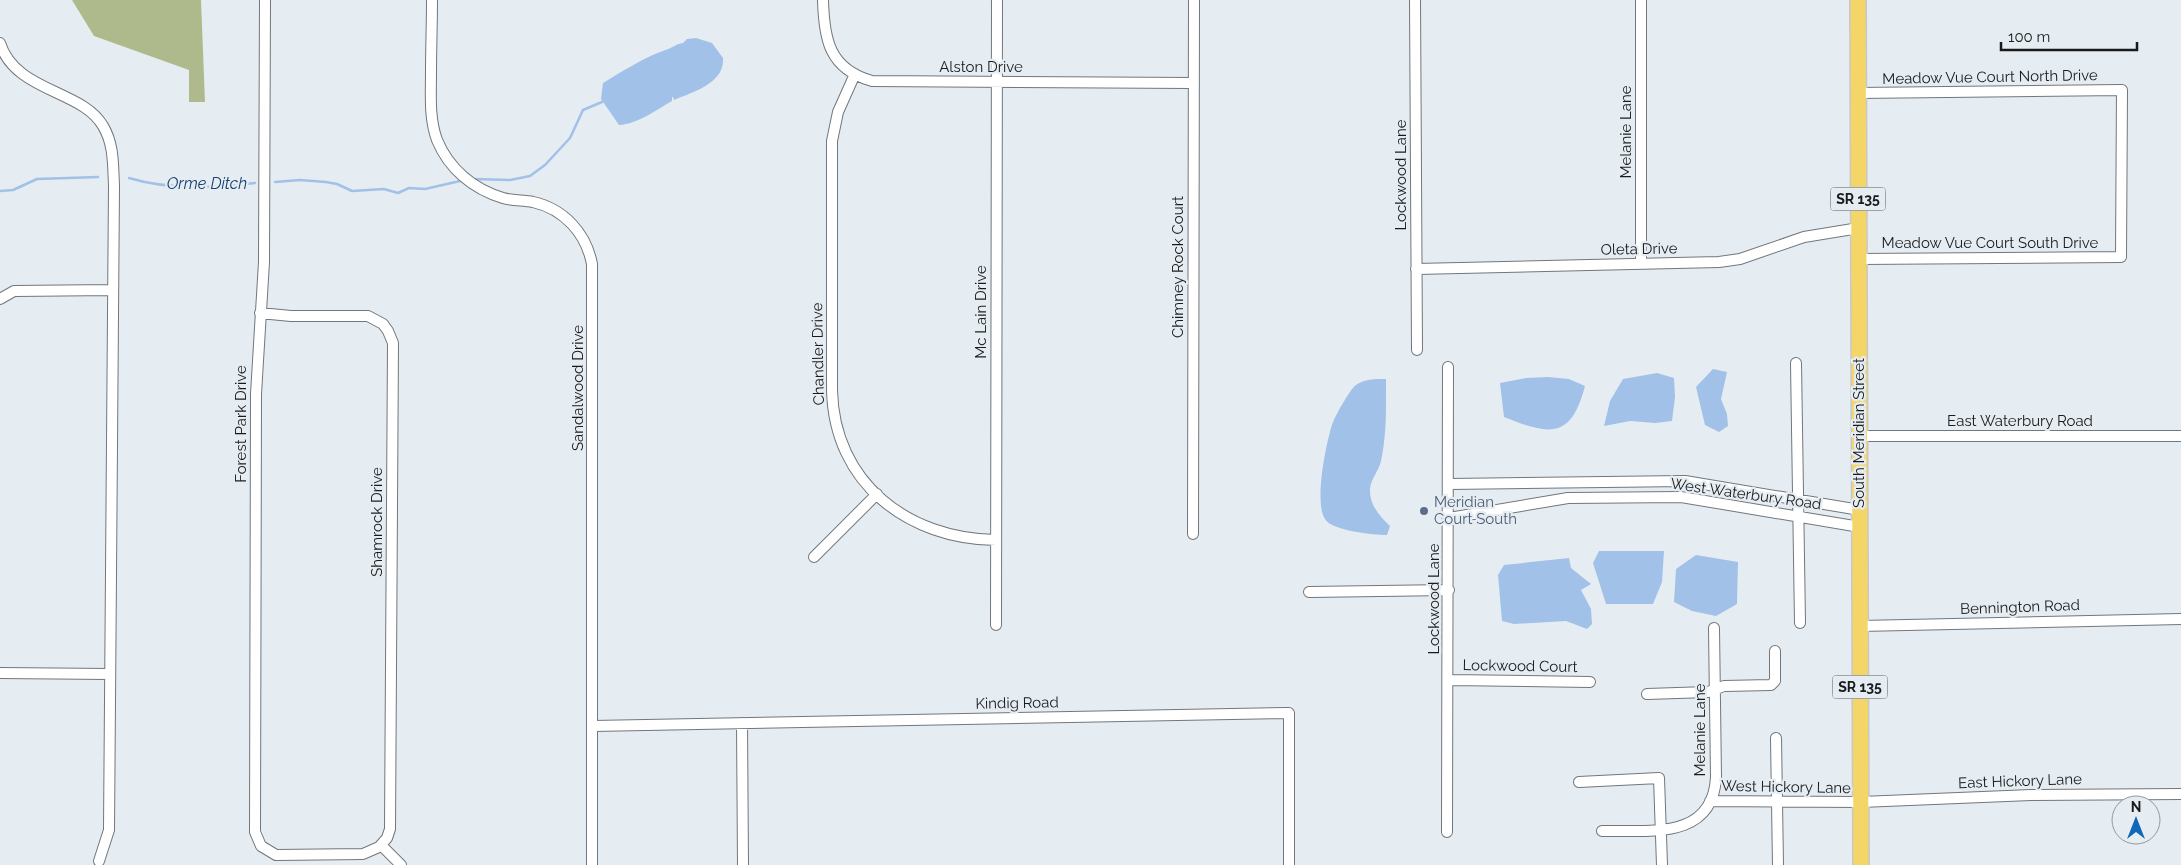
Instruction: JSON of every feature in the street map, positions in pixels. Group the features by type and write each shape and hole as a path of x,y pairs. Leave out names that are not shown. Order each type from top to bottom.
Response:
{"main road":[{"name":"South Meridian Street","path":"1858,0 1861,865"}],"street":[{"name":"Forest Park Drive","path":"265,0 264,250 256,394 254,826 261,846 269,852 281,856 363,854 372,852 381,845"},
{"name":"Sandalwood Drive","path":"432,0 432,114 438,141 448,160 461,175 485,192 505,199 534,202 550,208 565,217 582,236 592,260 594,277 592,865"},
{"name":"Alston Drive","path":"823,0 824,30 829,47 839,61 856,74 878,81 1194,84"},
{"name":"Mc Lain Drive","path":"996,624 997,0"},
{"name":"Chimney Rock Court","path":"1193,534 1194,0"},
{"name":"Lockwood Lane","path":"1415,0 1417,350"},
{"name":"Melanie Lane","path":"1640,0 1641,264"},
{"path":"0,43 17,70 34,82 92,113 102,124 110,139 112,152 114,186 109,830 99,861"},
{"name":"Chandler Drive","path":"856,74 839,108 832,136 832,394 836,423 846,450 860,476 899,514 921,526 948,536 996,540"},
{"name":"Meadow Vue Court North Drive","path":"1858,93 2122,90 2120,257"},
{"name":"Oleta Drive","path":"1416,269 1732,260 1804,237 1858,228"},
{"name":"Meadow Vue Court South Drive","path":"1859,259 2120,257"},
{"path":"0,298 14,291 112,290"},
{"name":"Shamrock Drive","path":"260,313 291,316 368,316 383,324 392,339 390,826 388,836 381,845"},
{"path":"1796,363 1800,623"},
{"name":"Lockwood Lane","path":"1447,832 1449,680 1448,367"},
{"name":"East Waterbury Road","path":"1859,436 2181,436"},
{"name":"West Waterbury Road","path":"1449,484 1684,481 1860,510"},
{"path":"814,557 877,494"},
{"name":"West Waterbury Road","path":"1449,518 1568,498 1681,497 1860,527"},
{"path":"1310,592 1449,590"},
{"name":"Bennington Road","path":"1860,626 2181,619"},
{"name":"Melanie Lane","path":"1661,830 1677,828 1689,823 1700,815 1710,801 1716,776 1714,628"},
{"path":"1647,694 1708,692 1724,686 1774,683 1775,651"},
{"path":"0,673 110,674"},
{"name":"Lockwood Court","path":"1449,680 1590,682"},
{"name":"Kindig Road","path":"593,726 1289,713 1289,865"},
{"path":"742,723 743,865"},
{"path":"1776,738 1778,865"},
{"path":"1579,782 1659,778 1662,865"},
{"name":"East Hickory Lane","path":"1861,802 2031,795 2181,794"},
{"name":"West Hickory Lane","path":"1710,801 1861,802"},
{"path":"1602,831 1661,830"},
{"path":"381,845 401,865"}],"green space":[{"path":"72,0 201,0 205,102 189,102 189,70 94,36"}],"water":[{"path":"696,38 712,43 723,58 719,74 698,90 674,100 672,97 672,101 647,116 619,125 601,99 603,83 651,56 683,43 687,39"},
{"path":"1713,369 1727,372 1721,399 1727,414 1728,426 1719,432 1705,425 1696,387"},
{"path":"1657,373 1674,378 1675,397 1672,421 1655,423 1630,421 1604,426 1610,401 1623,379"},
{"path":"1548,377 1569,379 1585,386 1573,416 1565,424 1556,428 1546,429 1504,417 1500,383 1526,378"},
{"path":"1386,379 1386,420 1383,451 1380,465 1372,481 1370,495 1373,505 1390,526 1387,535 1364,533 1336,527 1325,519 1321,500 1324,458 1332,425 1346,398 1356,385 1366,380"},
{"path":"1599,551 1664,551 1662,582 1653,604 1606,604 1593,563"},
{"path":"1696,555 1738,562 1737,604 1716,616 1692,611 1674,602 1676,569"},
{"path":"1569,558 1571,568 1591,584 1581,590 1591,609 1592,624 1587,629 1566,621 1514,624 1502,621 1498,575 1504,565"}],"waterway":[{"name":"Orme Ditch","path":"473,179 510,180 530,176 545,165 570,138 583,110 602,102"},
{"name":"Orme Ditch","path":"0,191 13,190 37,179 98,177"},
{"name":"Orme Ditch","path":"129,178 160,185 192,187 255,183"},
{"name":"Orme Ditch","path":"275,182 300,180 326,182 337,184 352,191 384,189 398,193 409,188 425,189 460,181"}],"place":[{"name":"Meridian Court South","path":"1424,511"}]}
